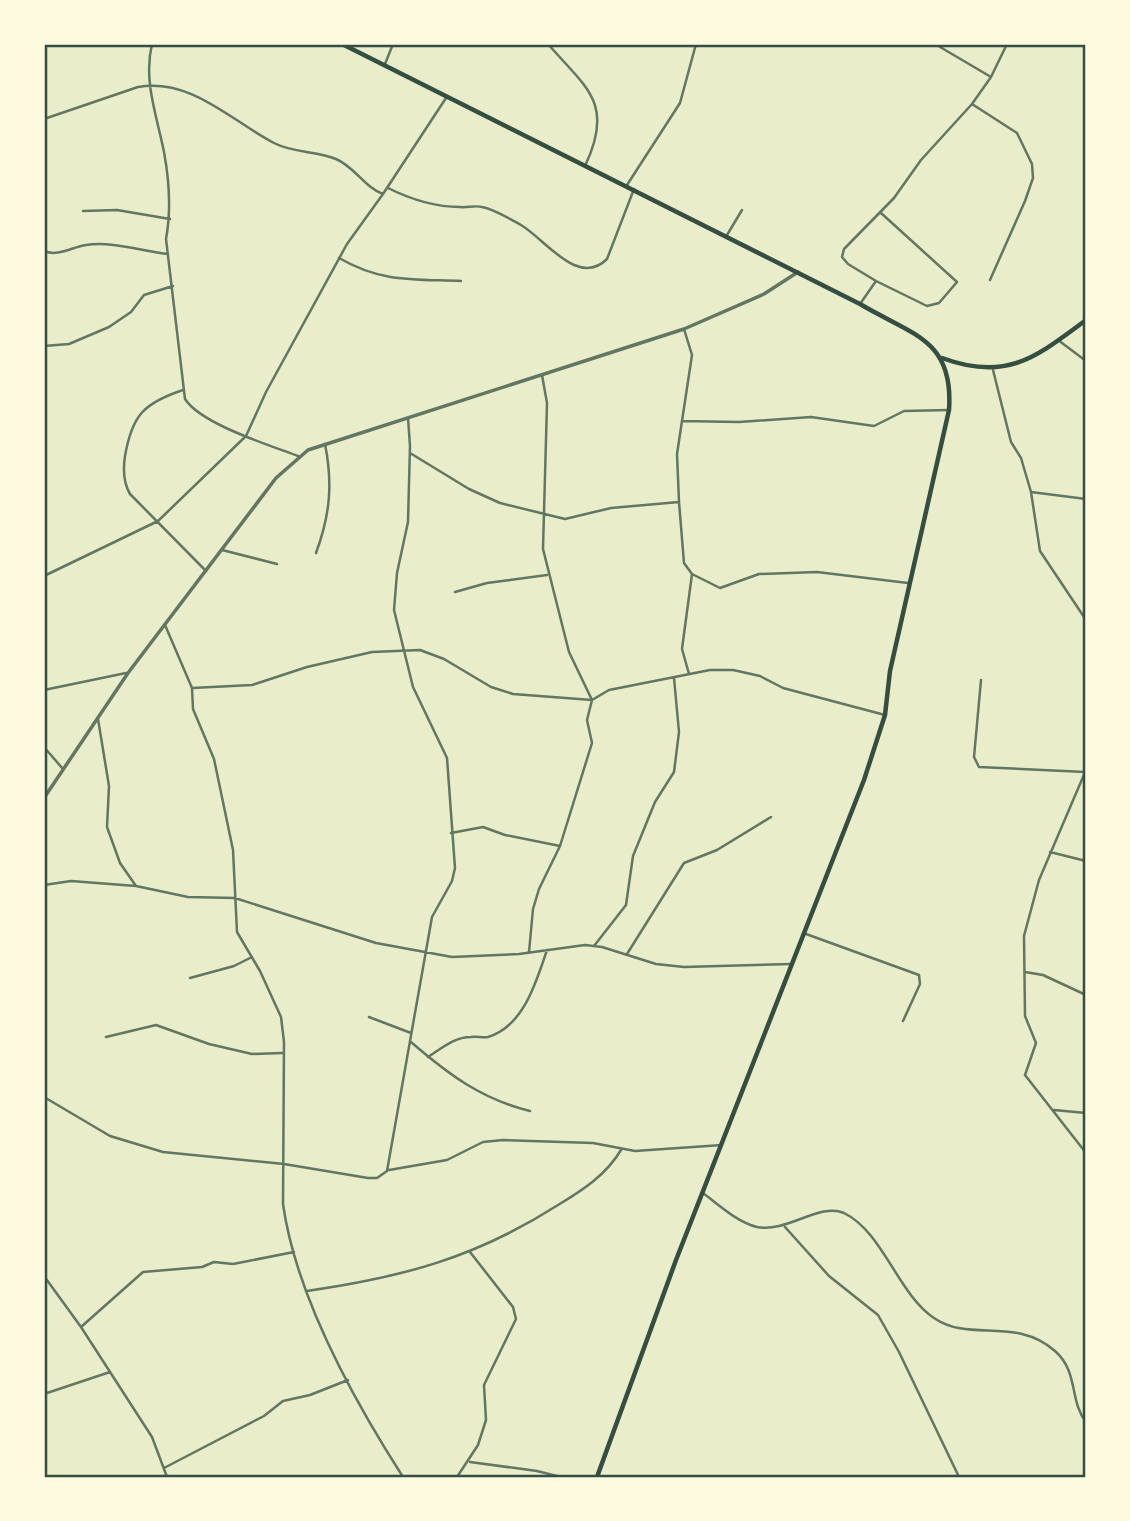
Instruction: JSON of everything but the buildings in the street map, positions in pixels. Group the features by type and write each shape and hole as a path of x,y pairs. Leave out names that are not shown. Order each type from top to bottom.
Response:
{"main road":[{"path":"342,44 860,304 912,333 943,358 993,370 1027,360 1086,320"},
{"path":"597,1477 703,1193 852,814 885,715 890,671 908,583 949,410 951,384 943,358"}],"street":[{"path":"152,44 152,106 164,154 170,219 168,254 183,390 190,406 246,436 298,456"},
{"path":"385,64 393,44"},
{"path":"548,44 593,95 596,134 585,166"},
{"path":"627,185 680,103 696,44"},
{"path":"935,44 991,78"},
{"path":"881,213 957,282 939,303 927,306 876,281 848,264 842,257 844,249 881,213 929,151 972,104 991,78 1007,44"},
{"path":"44,119 93,100 151,85 183,90 204,98 288,148 337,159 372,190 383,194"},
{"path":"44,576 158,521 246,436 266,392 340,258 447,96"},
{"path":"972,104 1017,133 1032,164 1033,178 1025,201 990,280"},
{"path":"388,188 441,206 482,207 524,227 577,267 589,268 601,265 607,259 634,189"},
{"path":"727,235 742,209"},
{"path":"83,211 117,210 170,219"},
{"path":"44,251 50,254 86,245 106,245 168,254"},
{"path":"340,258 358,269 400,281 461,281"},
{"path":"44,798 128,673 276,478 298,456 325,444 684,329 764,294 798,272"},
{"path":"860,304 876,281"},
{"path":"44,346 69,344 109,327 131,312 144,295 173,286"},
{"path":"684,329 692,355 677,454 684,563 692,574 720,588 760,574 817,572 908,583"},
{"path":"1058,340 1086,361"},
{"path":"993,370 1011,442 1021,458 1031,492 1042,556 1086,620"},
{"path":"529,953 533,909 560,846 592,743 587,720 592,700 569,652 547,575 543,550 547,497 547,403 542,375"},
{"path":"183,390 149,406 135,417 124,464 127,488 206,571"},
{"path":"682,421 739,422 811,417 874,426 904,411 949,410"},
{"path":"387,1171 432,917 452,881 455,868 450,833 447,758 413,687 405,651 397,631 394,610 397,573 407,536 410,453 408,418"},
{"path":"316,553 330,507 331,473 325,444"},
{"path":"410,453 469,489 500,503 565,519 611,508 679,502"},
{"path":"1031,492 1086,499"},
{"path":"222,550 277,564"},
{"path":"690,674 682,649 692,574"},
{"path":"455,592 487,583 547,575"},
{"path":"165,624 192,688 194,709 214,759 233,850 237,932 281,1017 283,1204 295,1252 307,1291 348,1380 403,1477"},
{"path":"192,688 252,685 307,667 372,652 420,650 443,659 491,687 513,694 592,700 609,690 690,674 733,670 760,676 783,688 885,715"},
{"path":"44,690 128,673"},
{"path":"594,946 626,905 633,856 655,802 674,772 679,732 674,678"},
{"path":"981,680 974,757 979,767 1086,771 1050,852 1024,936 1026,1016 1036,1044 1025,1075 1086,1153"},
{"path":"98,718 109,786 107,827 120,863 136,886"},
{"path":"44,747 64,769"},
{"path":"627,954 684,863 717,849 771,817"},
{"path":"450,833 483,827 505,835 560,846"},
{"path":"1050,852 1086,861"},
{"path":"44,885 71,881 136,886 188,897 235,898 376,943 452,957 594,946 656,964 684,967 794,964"},
{"path":"806,934 919,975 920,984 903,1021"},
{"path":"428,1057 456,1039 487,1037 509,1024 535,986 547,950"},
{"path":"190,978 234,966 252,957"},
{"path":"1025,972 1043,975 1086,995"},
{"path":"369,1017 412,1033"},
{"path":"106,1037 156,1025 209,1044 251,1054 282,1053"},
{"path":"411,1042 479,1094 530,1111"},
{"path":"44,1097 110,1136 163,1152 284,1164 368,1178 377,1178 387,1171 447,1160 483,1142 503,1140 593,1143 621,1150 657,1151 722,1145"},
{"path":"1054,1110 1086,1113"},
{"path":"307,1291 429,1267 470,1252 533,1221 568,1199 609,1169 621,1150"},
{"path":"703,1193 750,1225 785,1227 828,1210 842,1212 854,1219 866,1230 922,1307 935,1320 974,1331 1015,1330 1055,1351 1074,1379 1076,1398 1086,1422"},
{"path":"785,1227 829,1276 878,1315 888,1329 959,1477"},
{"path":"81,1327 143,1272 202,1267 214,1262 233,1264 295,1252"},
{"path":"457,1477 470,1462 486,1420 484,1385 516,1319 513,1307 470,1252"},
{"path":"44,1276 81,1327 152,1437 167,1477"},
{"path":"44,1394 110,1372"},
{"path":"164,1468 264,1416 283,1401 310,1395 348,1380"},
{"path":"470,1462 561,1477"}]}
